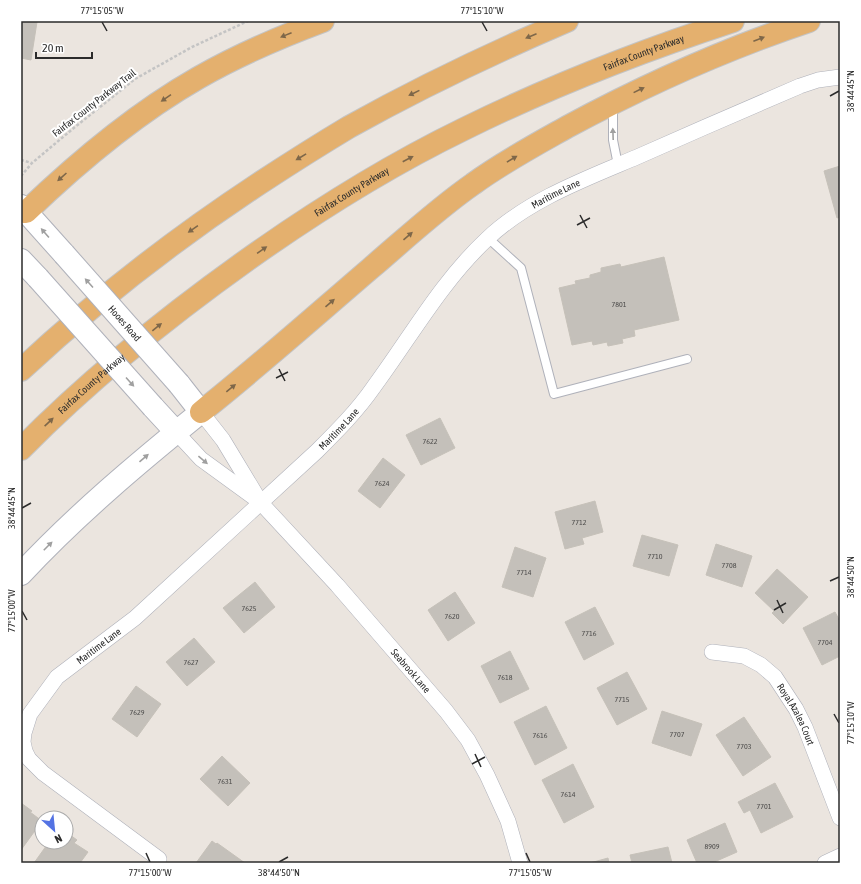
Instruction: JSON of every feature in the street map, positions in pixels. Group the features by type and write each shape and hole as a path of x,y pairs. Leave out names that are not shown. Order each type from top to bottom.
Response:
{"highway":[{"path":"23,211 81,160 169,95 232,60 270,42 322,21"},
{"path":"21,370 80,317 179,238 290,163 348,128 408,96 521,41 567,21"},
{"name":"Fairfax County Parkway","path":"21,449 78,394 166,320 212,285 307,219 356,189 462,130 511,107 566,83 683,37 733,21"},
{"path":"201,412 235,385 416,228 475,182 524,152 613,103 703,62 809,21"}],"main road":[{"name":"Hooes Road","path":"23,211 64,254 179,384 201,412"},
{"path":"21,260 176,432"},
{"path":"21,574 72,523 148,455 201,412"}],"street":[{"name":"Maritime Lane","path":"159,859 35,767 29,760 23,742 26,723 30,714 58,677 135,618 317,451 356,410 372,390 446,284 488,238 502,226 572,185 800,86 818,80 840,76"},
{"name":"Seabrook Lane","path":"201,412 223,440 262,503 337,585 446,711 468,740 488,775 508,821 520,863"},
{"name":"Seabrook Lane","path":"176,432 201,459 262,503"},
{"name":"Royal Azalea Court","path":"712,652 744,656 761,665 775,677 796,709 805,727 840,818"},
{"path":"825,863 840,856"}],"lane":[{"path":"613,103 613,140 618,165"},
{"path":"488,238 520,268 554,394 686,359"}],"path":[{"name":"Fairfax County Parkway Trail","path":"21,176 32,163 134,79 192,47 248,21"},
{"path":"21,160 32,163"}],"building":[{"path":"21,21 37,22 31,60 21,58"},
{"path":"840,166 840,217 837,218 824,171"},
{"path":"664,257 679,320 634,330 635,336 622,339 623,343 608,346 607,342 593,345 592,341 572,345 559,288 576,284 575,281 590,278 590,275 601,272 601,268 620,264 621,267"},
{"path":"440,418 455,448 421,465 406,435"},
{"path":"383,458 405,475 380,508 358,491"},
{"path":"595,501 603,532 582,538 584,544 565,549 555,512"},
{"path":"642,535 678,545 669,576 633,566"},
{"path":"716,544 752,556 742,587 706,575"},
{"path":"515,547 546,558 533,597 502,587"},
{"path":"777,569 808,597 783,624 772,613 774,611 755,593"},
{"path":"255,582 275,607 244,633 223,608"},
{"path":"455,592 475,623 448,641 428,610"},
{"path":"595,607 614,644 584,660 565,622"},
{"path":"835,612 840,621 840,656 822,665 803,628"},
{"path":"194,638 215,662 187,686 166,662"},
{"path":"510,651 529,689 500,703 481,666"},
{"path":"627,672 647,709 617,725 597,688"},
{"path":"136,686 161,704 137,737 112,719"},
{"path":"546,706 567,748 535,765 514,722"},
{"path":"662,711 702,724 691,756 652,743"},
{"path":"744,717 771,757 743,776 716,735"},
{"path":"222,756 250,783 228,806 200,779"},
{"path":"573,764 594,807 564,823 542,780"},
{"path":"775,783 793,817 761,833 750,810 744,813 738,802"},
{"path":"21,803 32,811 30,812 34,815 34,832 21,850"},
{"path":"725,823 737,852 712,863 697,863 687,840"},
{"path":"212,841 216,844 217,843 245,863 196,863"},
{"path":"74,843 88,852 80,863 34,863 43,850 74,850"},
{"path":"668,847 672,863 632,863 630,855"},
{"path":"608,858 609,863 590,863"}]}
